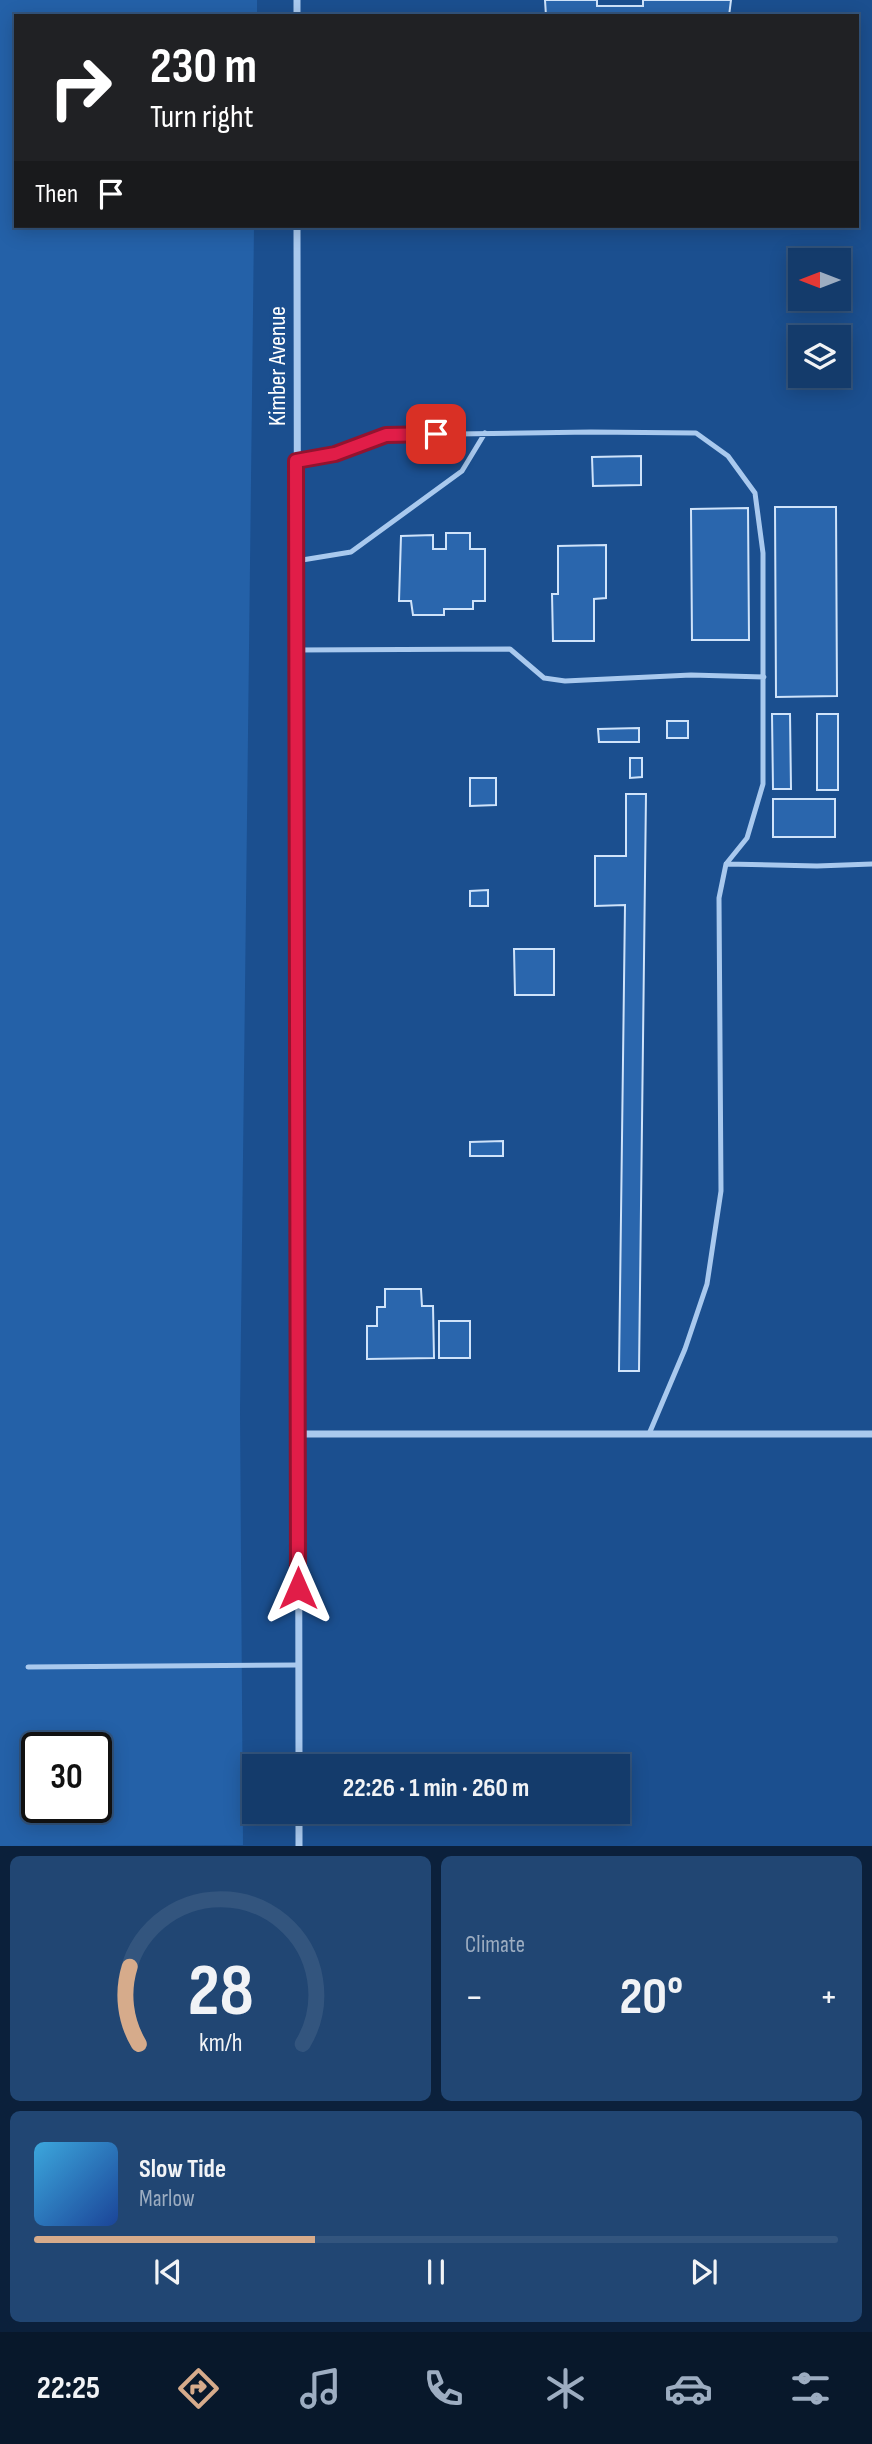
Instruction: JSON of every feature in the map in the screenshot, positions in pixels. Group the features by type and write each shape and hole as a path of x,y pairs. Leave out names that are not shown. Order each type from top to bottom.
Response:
{"street":[{"name":"Kimber Avenue","path":"297,228 299,1754"},
{"path":"298,1434 872,1434"},
{"path":"299,1824 299,1846"}],"lane":[{"path":"296,562 351,552 462,471 485,433"},
{"path":"296,461 335,454 386,435 696,433 728,456 755,494 763,553 763,784 747,838 726,864 719,898 721,1191 707,1284 685,1349 649,1434"},
{"path":"296,650 510,649 544,678 565,681 691,675 764,677"},
{"path":"726,864 872,864"},
{"path":"28,1667 298,1665"}],"shaded area":[{"path":"0,0 257,0 257,14 14,14 14,228 254,228 240,1412 243,1845 0,1846"}],"building":[{"path":"545,0 597,0 597,6 643,6 643,0 731,0 729,14 546,14"},
{"path":"641,456 641,485 593,486 592,457"},
{"path":"775,507 836,507 837,696 776,697"},
{"path":"748,508 749,640 692,640 691,509"},
{"path":"446,533 470,533 470,549 485,549 485,601 473,601 473,609 444,609 444,615 413,615 411,601 399,601 401,536 433,535 433,549 446,549"},
{"path":"606,545 606,598 594,599 594,641 553,641 552,594 558,594 558,546"},
{"path":"772,714 790,714 791,789 773,789"},
{"path":"817,714 838,714 838,790 817,790"},
{"path":"667,721 688,721 688,738 667,738"},
{"path":"639,728 639,742 599,742 598,729"},
{"path":"630,758 642,758 642,777 630,778"},
{"path":"470,778 496,778 496,805 470,806"},
{"path":"626,794 646,794 639,1371 619,1371 625,905 595,906 595,856 626,856"},
{"path":"773,799 835,799 835,837 773,837"},
{"path":"488,890 488,906 470,906 470,891"},
{"path":"514,949 554,949 554,995 515,995"},
{"path":"503,1141 503,1156 470,1156 470,1142"},
{"path":"385,1289 421,1289 422,1306 433,1306 434,1358 367,1359 367,1326 377,1326 377,1307 385,1307"},
{"path":"439,1321 470,1321 470,1358 439,1358"}],"route":[{"path":"298,1588 296,461 335,454 386,435 436,434"}]}
